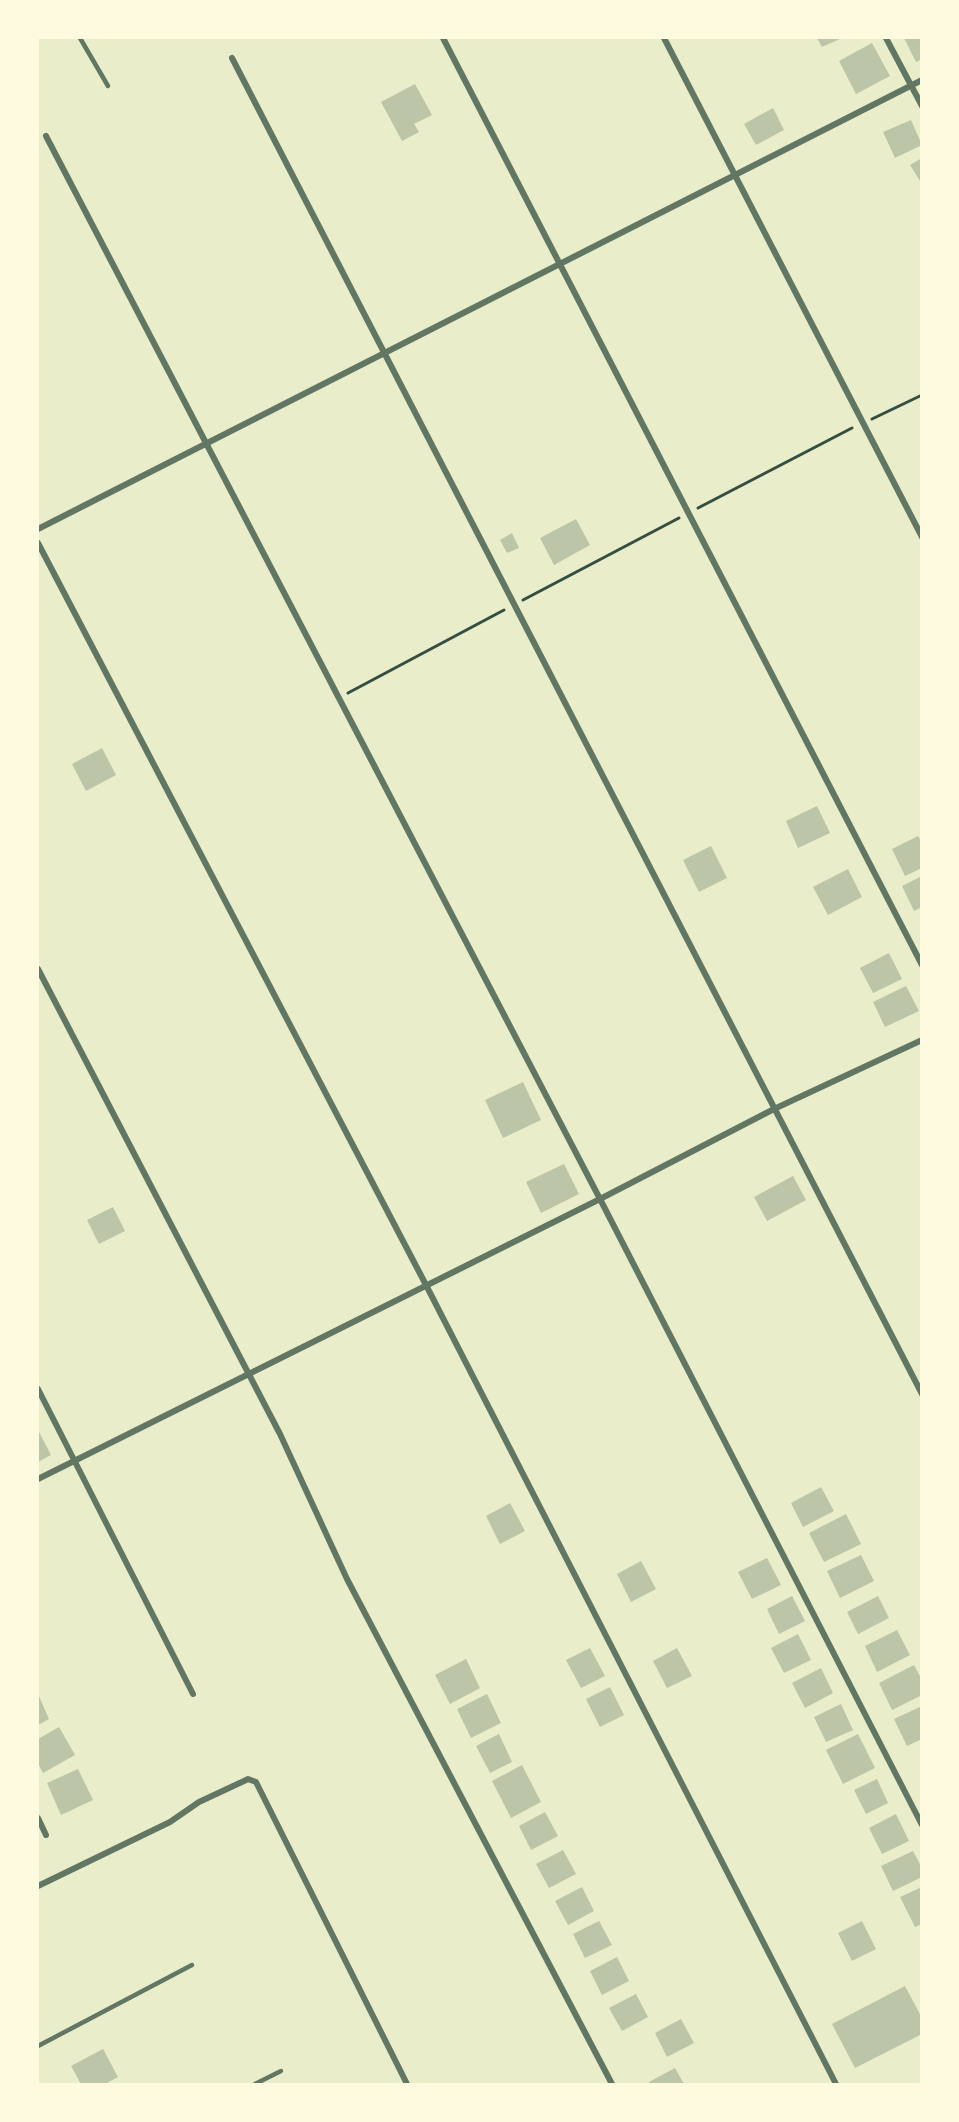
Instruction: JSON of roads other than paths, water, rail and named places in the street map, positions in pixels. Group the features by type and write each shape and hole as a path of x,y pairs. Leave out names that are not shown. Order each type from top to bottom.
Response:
{"street":[{"path":"443,38 921,965"},
{"path":"664,38 921,537"},
{"path":"886,38 921,106"},
{"path":"232,58 921,1395"},
{"path":"38,529 921,80"},
{"path":"46,136 600,1199 921,1825"},
{"path":"38,543 426,1285 836,2085"},
{"path":"38,969 280,1434 347,1579 612,2085"},
{"path":"38,1479 600,1199 774,1109 921,1040"},
{"path":"38,1389 193,1694"},
{"path":"38,1886 170,1822 199,1802 244,1780 252,1780 259,1785 407,2085"},
{"path":"38,1818 46,1835"}],"lane":[{"path":"80,38 108,86"},
{"path":"38,2046 192,1965"},
{"path":"255,2085 281,2071"}]}
